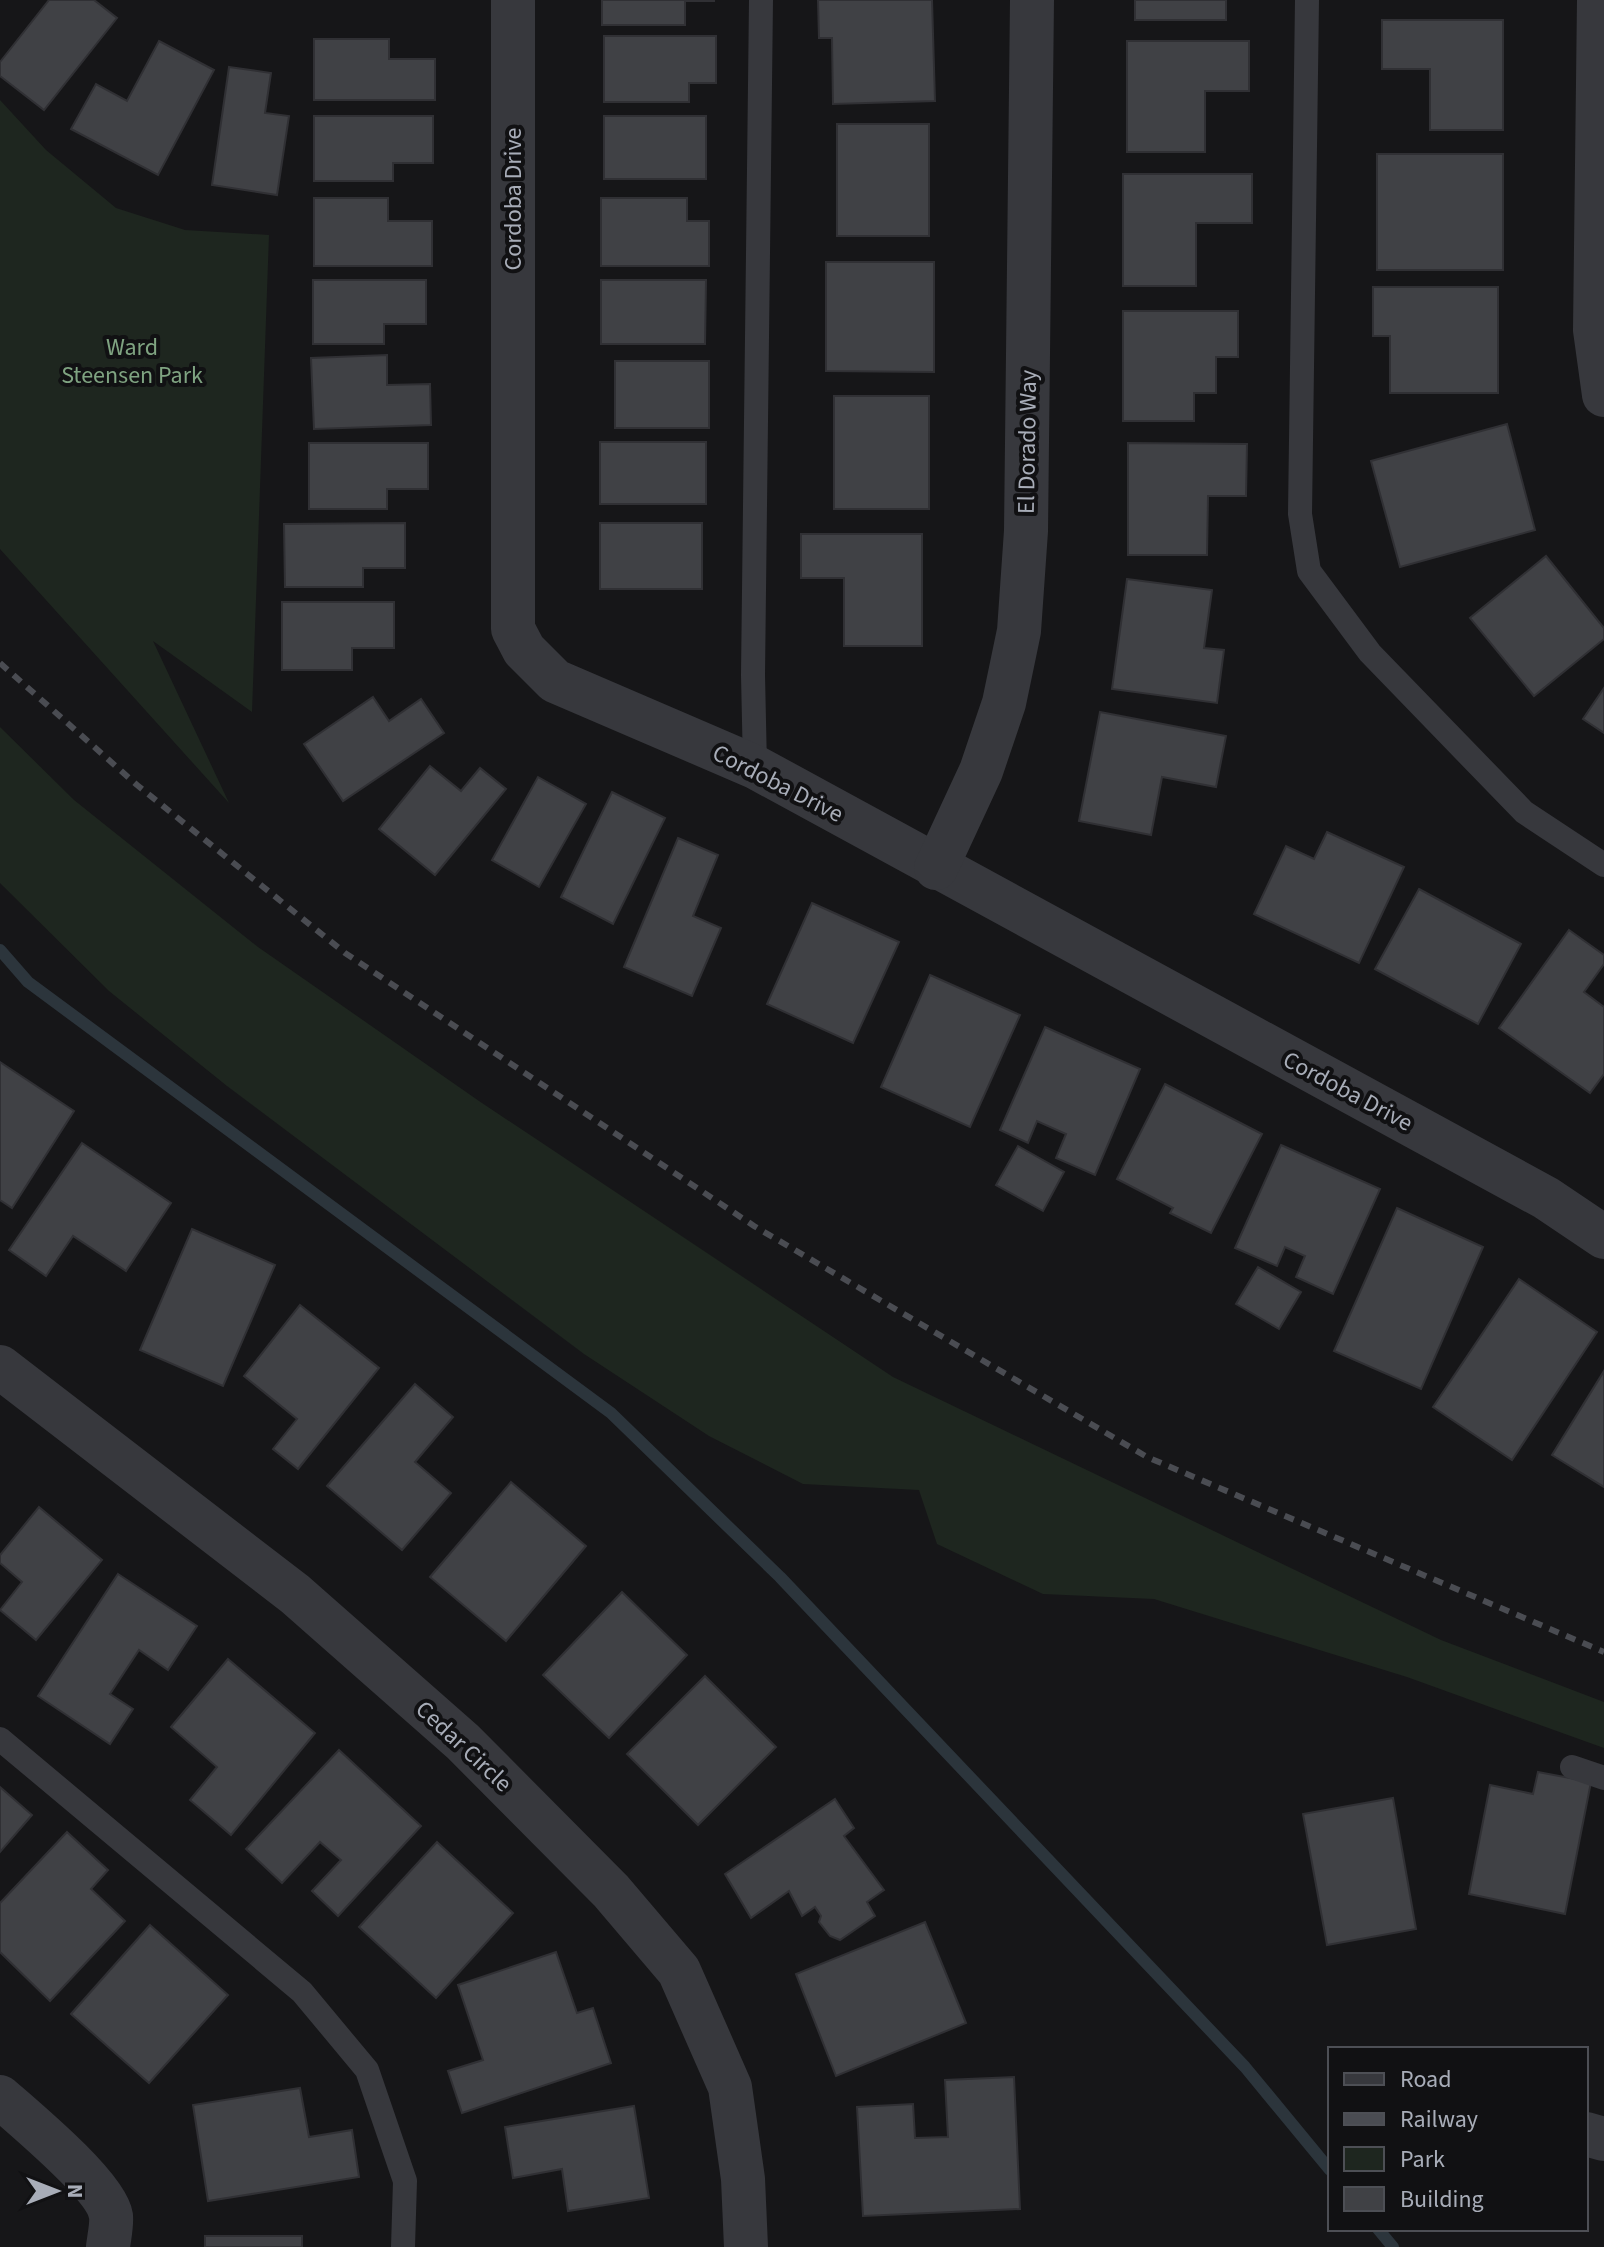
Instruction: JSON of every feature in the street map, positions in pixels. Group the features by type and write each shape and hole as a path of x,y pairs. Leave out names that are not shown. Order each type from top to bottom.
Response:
{"street":[{"name":"Cordoba Drive","path":"513,0 513,629 524,650 555,681 755,767 1546,1198 1604,1237"},
{"name":"El Dorado Way","path":"936,868 981,771 1004,703 1019,631 1026,531 1032,0"},
{"path":"1599,0 1595,330 1604,395"},
{"name":"Cedar Circle","path":"0,1367 295,1594 463,1742 611,1891 679,1971 730,2087 743,2179 746,2247"},
{"path":"0,2097 39,2130 100,2193 111,2215 108,2247"}],"lane":[{"path":"755,767 753,675 761,0"},
{"path":"1307,0 1300,514 1309,571 1370,653 1524,812 1604,865"},
{"path":"0,1739 302,1992 336,2030 367,2070 405,2181 403,2247"},
{"path":"1572,1767 1604,1778"}],"green space":[{"name":"Ward Steensen Park","path":"0,100 46,150 116,208 185,230 269,235 252,712 153,641 229,803 0,549"},
{"path":"0,727 74,800 258,947 479,1101 893,1377 1441,1640 1604,1702 1604,1748 1407,1677 1154,1599 1043,1594 937,1544 919,1490 803,1484 709,1436 584,1354 227,1086 109,991 0,883"}],"building":[{"path":"49,0 94,0 117,18 44,110 0,76 0,62"},
{"path":"602,0 714,1 685,1 685,25 602,25"},
{"path":"818,0 932,0 935,101 833,104 832,38 819,38"},
{"path":"1135,0 1226,0 1226,20 1135,20"},
{"path":"1382,20 1503,20 1503,130 1430,130 1430,69 1382,69"},
{"path":"604,36 716,36 716,83 689,83 689,102 604,102"},
{"path":"314,39 389,39 389,59 435,59 435,100 314,100"},
{"path":"159,41 214,70 158,175 71,129 96,84 127,101"},
{"path":"1127,41 1249,41 1249,91 1205,91 1205,152 1127,152"},
{"path":"229,67 271,73 265,113 289,116 277,195 212,185"},
{"path":"314,116 433,116 433,163 393,163 393,181 314,181"},
{"path":"604,116 706,116 706,179 604,179"},
{"path":"837,124 929,124 929,236 837,236"},
{"path":"1377,154 1503,154 1503,270 1377,270"},
{"path":"1123,174 1252,174 1252,223 1196,223 1196,286 1123,286"},
{"path":"314,198 388,198 388,221 432,221 432,266 314,266"},
{"path":"601,198 687,198 687,221 709,221 709,266 601,266"},
{"path":"826,262 934,262 934,372 826,371"},
{"path":"313,280 426,280 426,324 384,324 384,344 313,344"},
{"path":"601,280 706,280 705,344 601,344"},
{"path":"1373,287 1498,287 1498,393 1390,393 1390,336 1373,336"},
{"path":"1123,311 1238,311 1238,357 1216,357 1216,393 1194,393 1194,421 1123,421"},
{"path":"387,355 387,385 430,384 431,425 314,429 311,358"},
{"path":"615,361 709,361 709,428 615,428"},
{"path":"834,396 929,396 929,509 834,509"},
{"path":"1507,424 1535,530 1400,567 1371,461"},
{"path":"600,442 706,442 706,504 600,504"},
{"path":"309,443 428,443 428,489 387,489 387,509 309,509"},
{"path":"1128,443 1247,444 1246,496 1208,496 1207,555 1128,555"},
{"path":"405,523 405,568 363,568 363,587 285,587 284,524"},
{"path":"600,523 702,523 702,589 600,589"},
{"path":"801,534 922,534 922,646 844,646 844,578 801,578"},
{"path":"1546,556 1604,628 1604,639 1534,696 1470,618"},
{"path":"1127,579 1212,590 1204,648 1224,650 1217,703 1112,689"},
{"path":"282,602 394,602 394,648 352,648 352,670 282,670"},
{"path":"1604,688 1604,733 1583,719"},
{"path":"373,697 389,721 421,699 444,733 343,801 304,744"},
{"path":"1100,712 1226,736 1216,787 1162,777 1151,835 1079,821"},
{"path":"430,766 461,791 480,768 506,789 435,875 379,829"},
{"path":"538,777 586,804 539,887 492,860"},
{"path":"612,792 665,818 613,924 561,897"},
{"path":"1327,832 1404,867 1359,963 1254,914 1286,846 1314,859"},
{"path":"678,838 718,855 693,916 721,928 692,996 624,967"},
{"path":"1419,889 1521,944 1478,1024 1375,969"},
{"path":"812,903 899,942 853,1043 767,1004"},
{"path":"1569,930 1604,955 1604,964 1584,992 1604,1007 1604,1074 1590,1093 1499,1028"},
{"path":"930,975 1020,1015 970,1127 881,1087"},
{"path":"1045,1027 1140,1069 1095,1175 1056,1158 1066,1134 1037,1121 1028,1143 1000,1130"},
{"path":"0,1062 74,1111 12,1208 0,1200"},
{"path":"1165,1084 1262,1134 1211,1233 1170,1213 1173,1208 1117,1179"},
{"path":"82,1143 171,1203 126,1271 73,1236 46,1276 9,1250"},
{"path":"1281,1145 1380,1189 1333,1294 1296,1277 1305,1256 1285,1247 1277,1266 1235,1248"},
{"path":"1018,1146 1064,1172 1043,1211 996,1185"},
{"path":"1397,1208 1483,1247 1421,1389 1334,1351"},
{"path":"192,1229 275,1265 223,1386 140,1350"},
{"path":"1258,1267 1301,1292 1279,1329 1236,1304"},
{"path":"1519,1279 1597,1332 1512,1460 1433,1407"},
{"path":"300,1305 379,1368 298,1469 273,1449 297,1419 244,1376"},
{"path":"1604,1371 1604,1487 1552,1455"},
{"path":"415,1384 453,1417 415,1462 451,1493 402,1550 327,1486"},
{"path":"511,1482 586,1546 506,1641 430,1577"},
{"path":"39,1507 102,1560 36,1640 0,1610 22,1582 0,1563 0,1555"},
{"path":"118,1574 197,1626 168,1670 139,1650 110,1694 133,1709 110,1744 38,1696"},
{"path":"622,1592 687,1655 609,1738 543,1675"},
{"path":"228,1659 315,1733 231,1835 190,1800 217,1767 171,1727"},
{"path":"705,1676 776,1747 698,1825 627,1754"},
{"path":"339,1750 421,1826 338,1916 312,1891 341,1860 320,1842 282,1883 246,1849"},
{"path":"1538,1772 1591,1782 1565,1914 1469,1894 1490,1785 1533,1794"},
{"path":"0,1787 32,1815 0,1852"},
{"path":"1393,1798 1416,1929 1327,1945 1303,1814"},
{"path":"835,1799 854,1828 844,1836 884,1890 867,1902 875,1916 840,1940 830,1936 819,1922 821,1916 815,1907 802,1916 789,1891 751,1918 725,1874"},
{"path":"67,1832 108,1870 91,1889 125,1921 50,2001 0,1952 0,1903"},
{"path":"437,1842 513,1913 436,1998 359,1927"},
{"path":"925,1922 966,2023 836,2076 796,1974"},
{"path":"150,1925 228,1995 149,2083 71,2014"},
{"path":"556,1952 577,2013 593,2008 611,2063 462,2113 448,2071 483,2060 458,1985"},
{"path":"1014,2077 1020,2209 863,2216 857,2107 913,2104 915,2138 948,2137 945,2080"},
{"path":"300,2088 309,2137 352,2130 359,2177 208,2201 193,2105"},
{"path":"634,2106 649,2198 568,2211 562,2169 513,2178 505,2127"},
{"path":"205,2236 302,2236 302,2247 205,2247"}],"waterway":[{"path":"0,950 28,982 611,1413 780,1577 1245,2067 1328,2168"},
{"path":"1380,2231 1393,2247"}],"railway":[{"path":"0,663 137,785 345,953 754,1226 1147,1457 1604,1652"}]}
